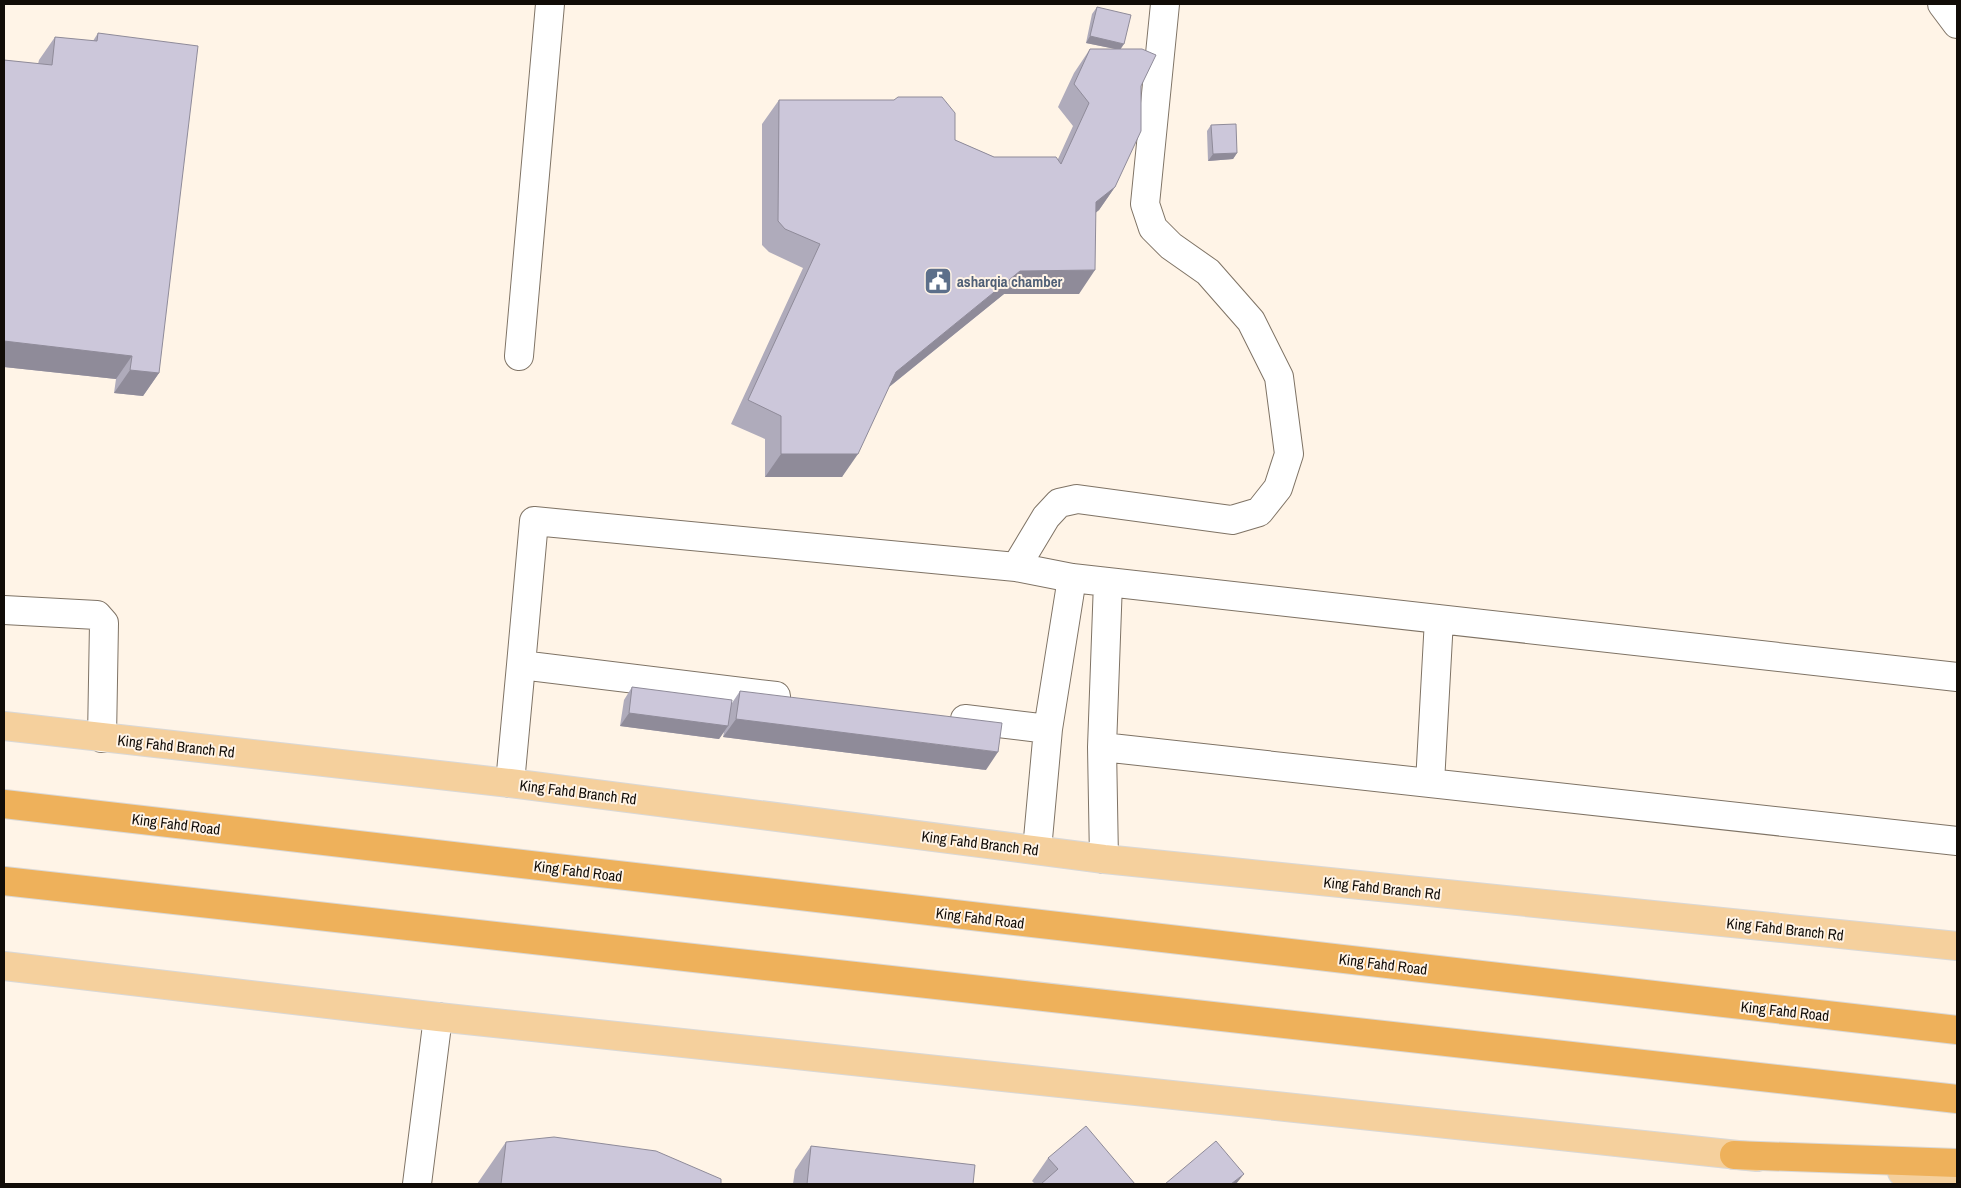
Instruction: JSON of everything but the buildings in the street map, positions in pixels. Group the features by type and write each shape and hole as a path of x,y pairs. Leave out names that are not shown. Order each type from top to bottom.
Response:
{"highway":[{"name":"King Fahd Road","path":"4,804 1957,1030"},
{"path":"4,881 1957,1099"},
{"path":"1712,1002 1957,1015"},
{"path":"1734,1155 1957,1163"}],"main road":[{"name":"King Fahd Branch Rd","path":"4,726 510,783 1104,859 1957,946"},
{"path":"4,966 438,1017 1957,1178"}],"street":[{"path":"519,356 550,4"},
{"path":"1016,566 1046,517 1058,503 1077,499 1232,520 1259,512 1278,488 1288,454 1279,376 1251,321 1208,272 1171,246 1153,228 1145,204 1165,4"},
{"path":"1942,4 1957,24"},
{"path":"510,783 534,521 1016,566 1072,578 1957,677"},
{"path":"1037,850 1048,729 1072,578"},
{"path":"1104,859 1102,747 1108,582"},
{"path":"4,610 97,616 104,623 102,738"},
{"path":"1430,783 1440,619"},
{"path":"521,665 804,699"},
{"path":"941,716 1048,729"},
{"path":"1102,747 1957,841"},
{"path":"417,1184 438,1017"}],"place":[{"name":"asharqia chamber","path":"938,281"}]}
